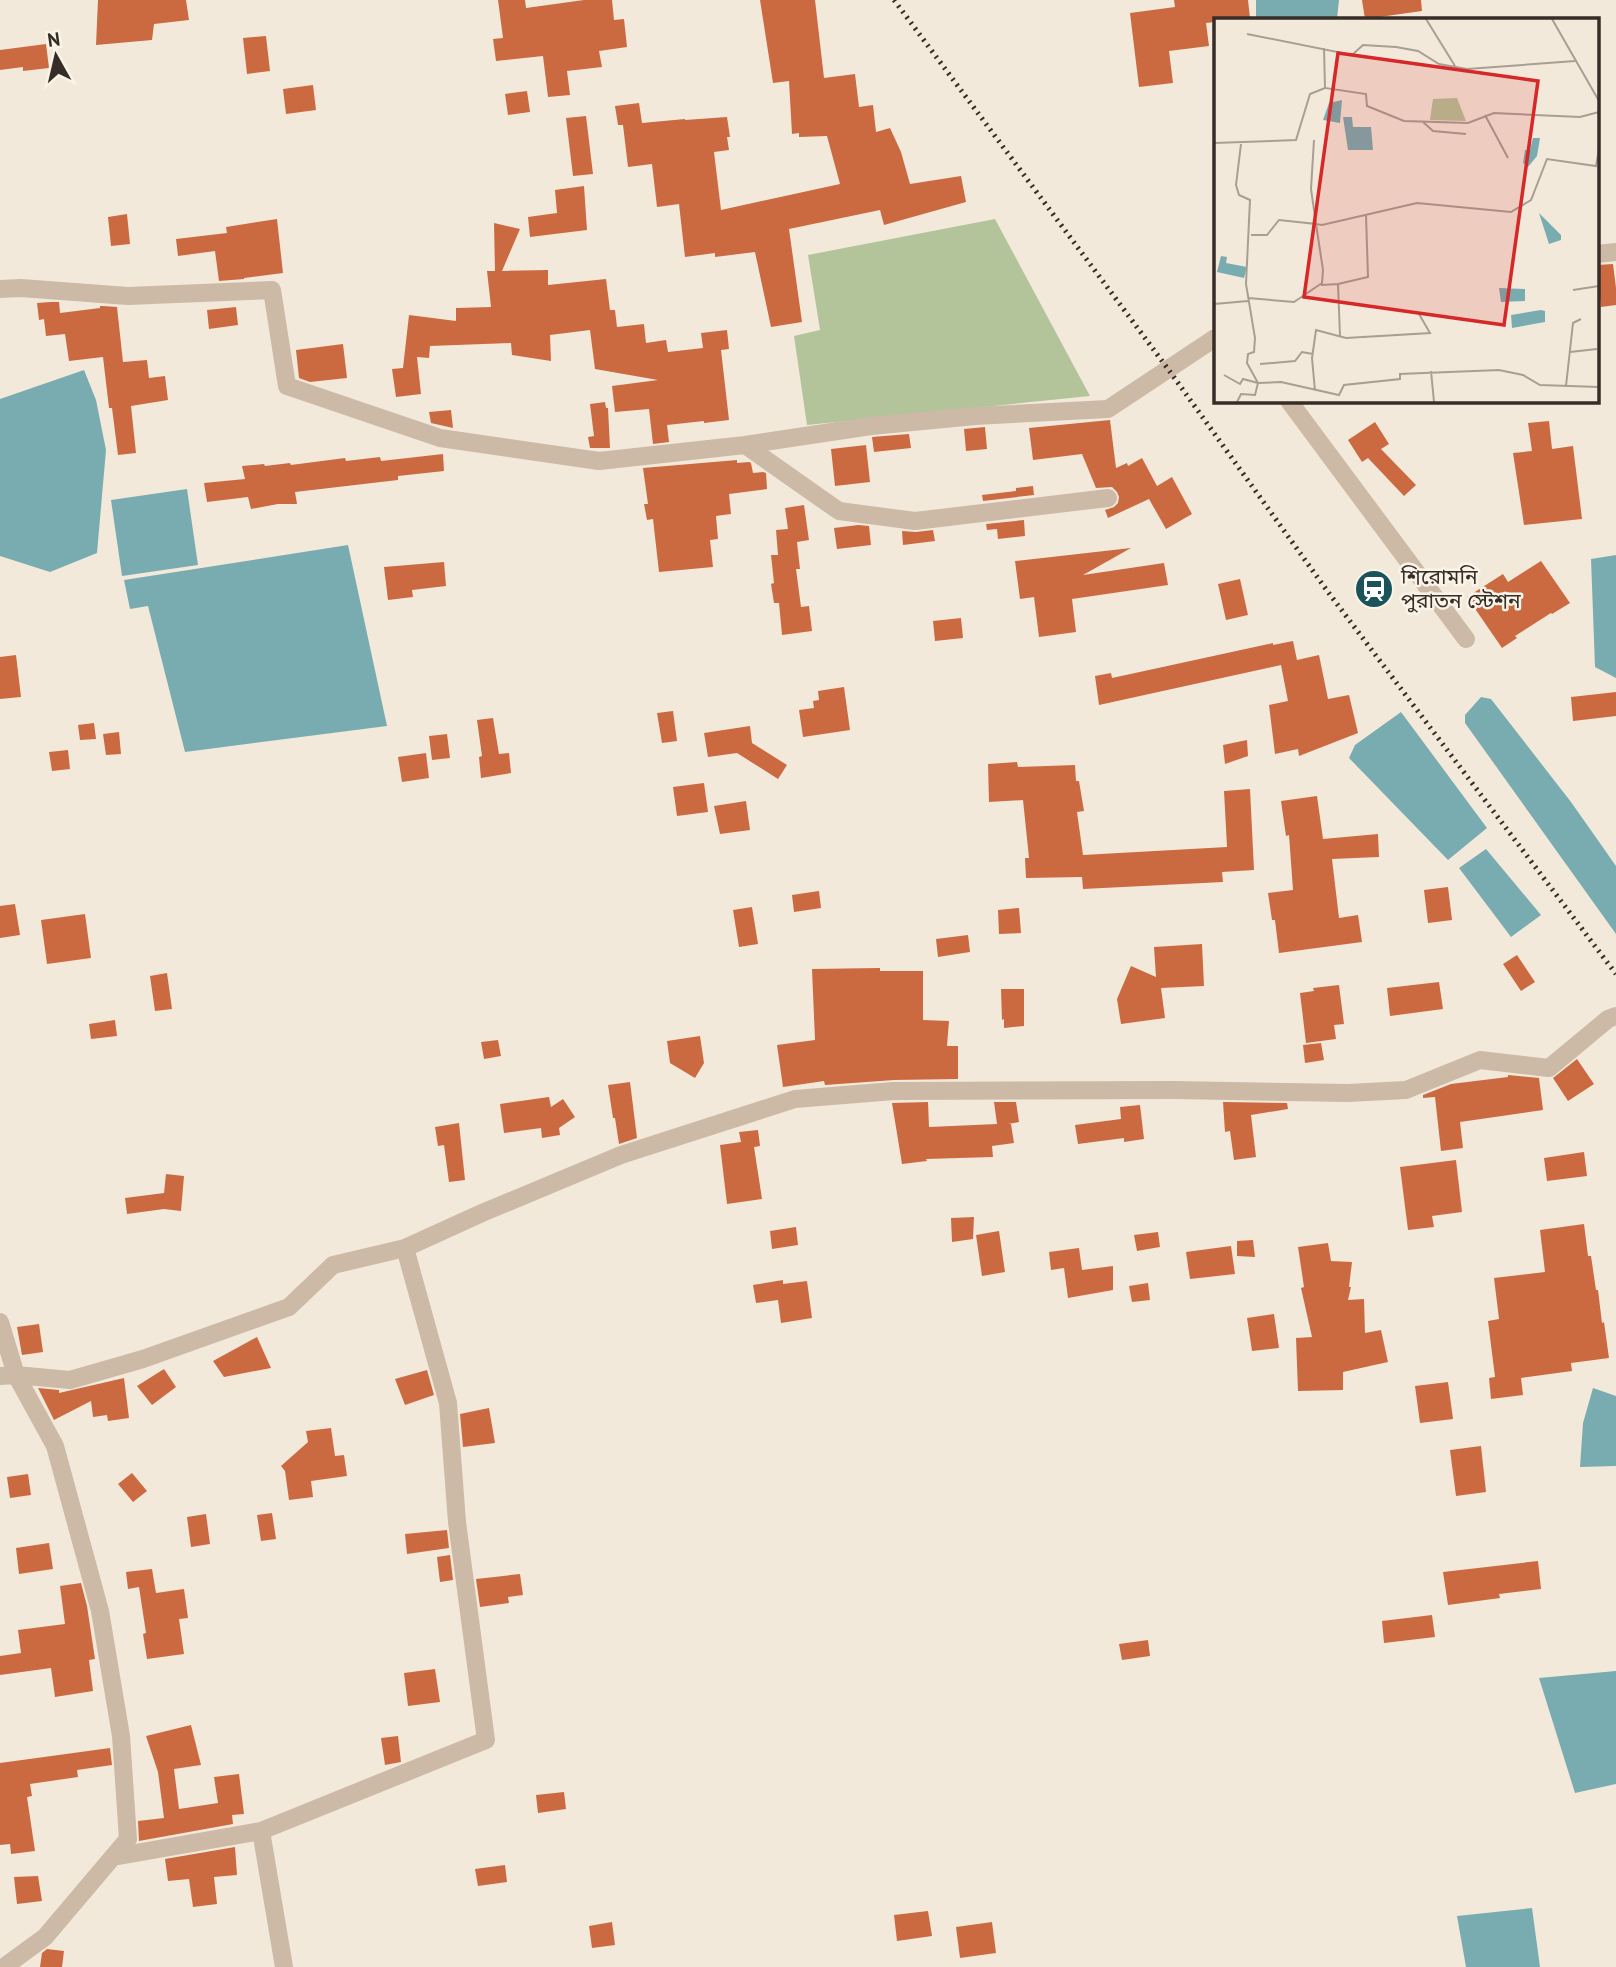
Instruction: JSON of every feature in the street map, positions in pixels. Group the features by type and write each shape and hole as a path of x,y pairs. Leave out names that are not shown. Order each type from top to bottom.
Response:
{"street":[{"path":"1598,254 1616,252"},
{"path":"0,289 21,288 128,296 272,290 286,386 440,438 599,461 975,415 1108,409 1214,339"},
{"path":"1290,402 1466,639"},
{"path":"745,445 839,511 915,521 1108,498"},
{"path":"8,1375 70,1380 143,1359 289,1307 334,1265 405,1248 621,1155 795,1099 894,1091 1174,1090 1348,1093 1406,1090 1480,1060 1549,1068 1608,1019 1616,1016"},
{"path":"113,1857 261,1831 486,1741 457,1522 448,1403 405,1248"},
{"path":"0,1322 8,1375 55,1446 100,1611 121,1736 128,1839 45,1937 4,1967"},
{"path":"261,1831 284,1967"}],"green space":[{"path":"995,219 1090,396 807,425 794,336 820,330 808,255"}],"water":[{"path":"1256,0 1339,0 1337,18 1256,18"},
{"path":"84,370 96,400 106,450 97,553 50,572 0,556 0,399"},
{"path":"187,489 198,565 122,576 111,500"},
{"path":"348,545 387,726 185,752 148,606 130,609 124,580"},
{"path":"1616,555 1616,678 1595,667 1591,559"},
{"path":"1481,697 1491,699 1571,802 1616,866 1616,934 1465,723 1465,715"},
{"path":"1401,712 1487,828 1448,860 1349,758 1355,745"},
{"path":"1486,849 1541,915 1511,937 1459,868"},
{"path":"1593,1388 1616,1396 1616,1466 1580,1467 1583,1423"},
{"path":"1616,1671 1616,1784 1575,1793 1539,1678"},
{"path":"1532,1908 1540,1967 1466,1967 1457,1916"}],"building":[{"path":"98,0 186,0 189,20 154,24 152,40 96,45"},
{"path":"498,0 525,0 526,8 584,0 612,0 614,20 624,19 627,47 599,51 602,67 567,71 570,95 548,97 543,56 496,61 493,39 503,38"},
{"path":"760,0 815,0 824,78 855,74 859,107 873,105 876,132 890,128 901,152 910,184 961,176 966,202 884,225 880,210 789,229 802,322 771,327 755,252 715,257 715,253 685,257 679,204 657,207 652,164 628,167 623,125 618,125 615,106 639,103 642,123 727,117 729,150 714,152 721,210 840,184 827,136 799,137 799,133 792,134 789,81 773,83"},
{"path":"1174,0 1248,0 1250,18 1214,18 1214,22 1206,23 1209,46 1169,51 1173,83 1139,87 1130,13 1175,7"},
{"path":"1362,0 1421,0 1422,11 1365,18"},
{"path":"266,36 270,71 247,74 243,38"},
{"path":"46,44 49,68 0,70 0,50"},
{"path":"313,85 316,110 286,114 283,89"},
{"path":"527,91 530,112 508,115 505,94"},
{"path":"586,116 593,174 573,176 566,118"},
{"path":"584,186 587,230 530,237 528,217 557,213 555,190"},
{"path":"127,214 130,244 111,246 108,217"},
{"path":"277,219 283,273 219,281 215,251 178,256 176,239 227,233 226,227"},
{"path":"494,223 520,229 502,271 548,270 548,285 606,279 610,310 615,310 617,327 644,324 646,343 666,340 668,352 703,348 701,333 727,330 729,349 721,350 729,420 667,425 669,442 653,444 649,409 615,412 612,386 658,380 595,369 590,330 550,335 551,361 512,355 511,343 430,346 429,358 417,357 421,394 396,397 392,369 403,368 409,315 456,321 456,308 491,307 487,271 495,271"},
{"path":"1613,264 1616,305 1601,307 1598,265"},
{"path":"59,302 60,313 100,306 117,307 123,362 147,360 149,378 165,376 168,400 131,406 136,453 118,455 103,357 69,361 65,334 46,336 44,319 39,320 37,303"},
{"path":"236,307 238,325 209,329 207,310"},
{"path":"343,344 347,378 310,382 299,378 296,350"},
{"path":"605,402 608,408 610,448 590,448 588,437 594,436 590,404"},
{"path":"451,410 453,428 431,423 429,412"},
{"path":"1110,420 1116,468 1127,463 1128,466 1142,458 1157,486 1172,477 1192,514 1166,529 1149,499 1108,518 1105,510 1118,503 1117,492 1112,487 1096,488 1082,454 1033,460 1029,428"},
{"path":"1549,421 1552,449 1573,446 1582,519 1524,525 1513,453 1532,451 1528,423"},
{"path":"1375,422 1389,444 1381,449 1416,485 1404,496 1368,458 1362,462 1348,440"},
{"path":"985,427 987,449 966,451 964,429"},
{"path":"909,434 911,448 874,452 872,437"},
{"path":"866,445 870,482 835,486 831,449"},
{"path":"443,454 444,471 398,476 398,480 295,492 297,504 251,509 248,497 207,502 204,483 245,479 242,466 291,465 345,458 346,461 380,457 381,461"},
{"path":"737,460 737,463 751,463 753,473 766,473 767,489 729,494 731,514 716,516 718,539 710,540 713,567 659,572 653,519 647,520 644,504 648,504 643,468"},
{"path":"1033,486 1034,495 983,501 982,495"},
{"path":"804,505 809,540 797,542 800,569 796,569 801,607 809,606 812,631 782,635 779,603 774,603 771,584 774,583 771,555 778,555 776,530 788,529 785,508"},
{"path":"1024,520 1025,536 998,539 997,529 987,530 986,524"},
{"path":"869,526 871,545 837,549 834,528"},
{"path":"933,530 935,541 903,545 902,531"},
{"path":"1131,548 1083,575 1164,563 1168,585 1072,599 1076,632 1039,637 1034,597 1020,599 1015,561"},
{"path":"1541,561 1570,603 1515,636 1517,638 1502,648 1467,597 1503,574 1508,582"},
{"path":"444,562 446,586 412,590 413,597 388,600 384,567"},
{"path":"1240,579 1248,615 1226,620 1218,584"},
{"path":"961,618 963,638 935,641 933,621"},
{"path":"1293,641 1297,660 1319,655 1328,699 1349,695 1358,733 1299,756 1298,749 1275,754 1269,705 1288,701 1281,665 1099,705 1095,676 1111,673 1112,678"},
{"path":"16,655 21,697 0,699 0,657"},
{"path":"844,687 850,730 803,737 799,710 814,708 813,701 819,700 818,691"},
{"path":"1616,692 1616,716 1573,721 1571,697"},
{"path":"673,711 677,741 662,743 657,713"},
{"path":"493,718 499,754 509,753 511,773 481,778 479,757 482,756 477,720"},
{"path":"94,723 96,739 80,740 78,725"},
{"path":"750,726 752,743 787,765 778,779 737,753 708,757 704,733"},
{"path":"119,732 121,754 106,755 103,734"},
{"path":"447,734 450,758 432,760 429,736"},
{"path":"1247,740 1248,756 1225,764 1223,745"},
{"path":"68,750 70,769 52,771 49,752"},
{"path":"426,753 429,778 402,782 398,757"},
{"path":"1017,762 1018,767 1075,765 1084,811 1077,812 1083,855 1227,847 1224,791 1250,789 1254,870 1222,872 1223,882 1083,889 1082,877 1026,878 1025,858 1029,858 1023,800 989,802 988,764"},
{"path":"704,783 708,812 677,816 673,787"},
{"path":"1317,796 1323,839 1378,834 1379,857 1332,859 1339,918 1358,915 1362,942 1279,953 1268,893 1293,890 1289,835 1286,836 1281,801"},
{"path":"746,801 750,830 720,834 714,806"},
{"path":"1448,887 1452,920 1428,923 1424,890"},
{"path":"819,891 821,908 794,912 792,895"},
{"path":"15,904 20,935 0,938 0,906"},
{"path":"752,907 758,944 739,947 733,910"},
{"path":"1019,908 1021,933 999,934 998,910"},
{"path":"85,914 91,958 47,964 41,920"},
{"path":"968,935 970,952 938,957 936,939"},
{"path":"1202,944 1204,986 1161,988 1165,1018 1121,1024 1117,999 1131,966 1156,977 1154,947"},
{"path":"1517,955 1535,982 1521,991 1503,964"},
{"path":"880,968 880,971 923,971 923,1020 949,1021 947,1046 958,1046 958,1079 825,1085 824,1081 783,1087 777,1045 815,1040 812,969"},
{"path":"167,973 172,1009 155,1011 150,976"},
{"path":"1439,982 1443,1009 1390,1016 1387,988"},
{"path":"1339,985 1344,1024 1334,1025 1336,1039 1306,1043 1300,993 1314,991 1313,988"},
{"path":"1001,989 1024,989 1024,1026 1004,1028"},
{"path":"115,1020 117,1036 91,1039 89,1024"},
{"path":"700,1036 704,1063 695,1078 670,1063 667,1041"},
{"path":"498,1040 501,1056 484,1059 481,1042"},
{"path":"1321,1043 1324,1060 1305,1063 1303,1045"},
{"path":"1577,1059 1594,1084 1568,1101 1553,1078"},
{"path":"1508,1075 1539,1078 1543,1110 1460,1122 1463,1148 1441,1151 1435,1097 1423,1098 1423,1095 1451,1084"},
{"path":"630,1082 637,1138 619,1144 608,1085"},
{"path":"549,1097 551,1107 563,1099 575,1117 559,1128 560,1135 542,1138 541,1128 504,1133 500,1104"},
{"path":"928,1102 929,1127 997,1124 994,1102 1016,1102 1019,1122 1008,1124 1011,1124 1014,1143 992,1146 993,1157 926,1159 927,1161 902,1164 892,1103"},
{"path":"1223,1102 1287,1103 1288,1109 1251,1115 1256,1157 1234,1160 1230,1131 1225,1132"},
{"path":"1140,1105 1144,1139 1124,1142 1124,1138 1078,1144 1075,1125 1121,1119 1120,1107"},
{"path":"459,1123 465,1180 449,1182 444,1145 438,1146 435,1127"},
{"path":"758,1130 760,1146 754,1147 762,1199 727,1204 720,1145 741,1142 739,1132"},
{"path":"1584,1152 1587,1176 1547,1181 1544,1158"},
{"path":"1456,1160 1462,1212 1432,1216 1434,1227 1408,1230 1400,1167"},
{"path":"166,1174 184,1176 181,1211 164,1209 127,1214 125,1198 164,1193"},
{"path":"974,1217 973,1239 952,1242 951,1218"},
{"path":"1584,1224 1609,1358 1571,1363 1572,1371 1521,1378 1523,1395 1491,1399 1489,1378 1495,1377 1488,1321 1499,1319 1494,1278 1545,1272 1540,1230"},
{"path":"796,1227 798,1245 772,1249 770,1231"},
{"path":"999,1231 1005,1272 982,1276 976,1235"},
{"path":"1158,1232 1160,1247 1137,1251 1134,1235"},
{"path":"1253,1240 1255,1257 1237,1256 1237,1241"},
{"path":"1328,1243 1331,1261 1352,1262 1348,1300 1364,1299 1365,1333 1381,1330 1388,1362 1343,1372 1343,1390 1298,1391 1296,1338 1312,1337 1301,1288 1304,1287 1298,1247"},
{"path":"1231,1246 1235,1274 1190,1279 1186,1252"},
{"path":"1079,1248 1082,1270 1113,1266 1113,1290 1068,1298 1064,1268 1051,1270 1049,1252"},
{"path":"783,1280 783,1284 807,1281 812,1318 781,1323 778,1300 756,1303 753,1285"},
{"path":"1148,1283 1150,1300 1132,1302 1129,1286"},
{"path":"1274,1314 1279,1348 1252,1351 1247,1318"},
{"path":"39,1324 43,1352 22,1355 17,1327"},
{"path":"257,1337 271,1368 224,1377 213,1361"},
{"path":"164,1369 176,1387 152,1405 137,1386"},
{"path":"427,1370 434,1395 405,1405 395,1379"},
{"path":"124,1378 129,1418 108,1421 107,1415 93,1417 91,1401 54,1420 38,1388 59,1390 59,1393"},
{"path":"1448,1382 1453,1419 1420,1423 1415,1386"},
{"path":"489,1408 495,1443 463,1447 460,1414"},
{"path":"331,1428 335,1456 344,1455 347,1476 311,1481 313,1497 289,1500 285,1471 281,1466 308,1442 306,1431"},
{"path":"1481,1446 1486,1492 1456,1496 1450,1450"},
{"path":"132,1473 147,1491 133,1502 118,1484"},
{"path":"28,1474 31,1495 10,1498 7,1477"},
{"path":"272,1513 276,1539 261,1541 257,1515"},
{"path":"206,1514 210,1544 191,1547 187,1517"},
{"path":"447,1530 449,1548 407,1554 405,1534"},
{"path":"49,1543 53,1569 19,1574 16,1548"},
{"path":"450,1555 453,1580 440,1582 437,1557"},
{"path":"1538,1561 1541,1589 1499,1594 1500,1598 1448,1605 1443,1572"},
{"path":"152,1569 156,1593 184,1589 188,1618 179,1619 184,1654 147,1659 139,1587 128,1589 126,1572"},
{"path":"520,1574 523,1595 508,1597 509,1603 480,1607 476,1579"},
{"path":"81,1583 95,1659 89,1660 93,1691 55,1697 51,1668 0,1675 0,1656 21,1653 18,1630 65,1624 60,1586"},
{"path":"1432,1615 1435,1637 1384,1643 1382,1621"},
{"path":"1148,1640 1150,1656 1122,1660 1119,1644"},
{"path":"435,1669 440,1702 408,1706 404,1673"},
{"path":"191,1725 201,1765 174,1769 179,1809 218,1803 214,1777 239,1774 244,1814 232,1815 233,1824 139,1841 138,1821 164,1818 158,1772 146,1736"},
{"path":"398,1736 401,1762 385,1765 381,1738"},
{"path":"110,1748 112,1765 77,1770 78,1777 30,1784 32,1796 27,1797 35,1851 11,1854 10,1844 0,1845 0,1763"},
{"path":"564,1792 566,1809 538,1813 536,1795"},
{"path":"235,1847 237,1875 214,1877 217,1904 193,1907 189,1879 168,1881 165,1859"},
{"path":"505,1865 507,1882 478,1886 475,1869"},
{"path":"38,1876 42,1901 17,1904 14,1877"},
{"path":"928,1911 932,1936 897,1941 894,1915"},
{"path":"612,1922 615,1945 592,1948 589,1926"},
{"path":"992,1922 996,1953 960,1958 956,1927"},
{"path":"47,1949 64,1951 62,1967 40,1967 42,1953"}],"railway":[{"path":"894,0 1168,369 1328,592 1616,974"}],"place":[{"name":"শিরোমনি পুরাতন স্টেশন","path":"1374,589"}]}
